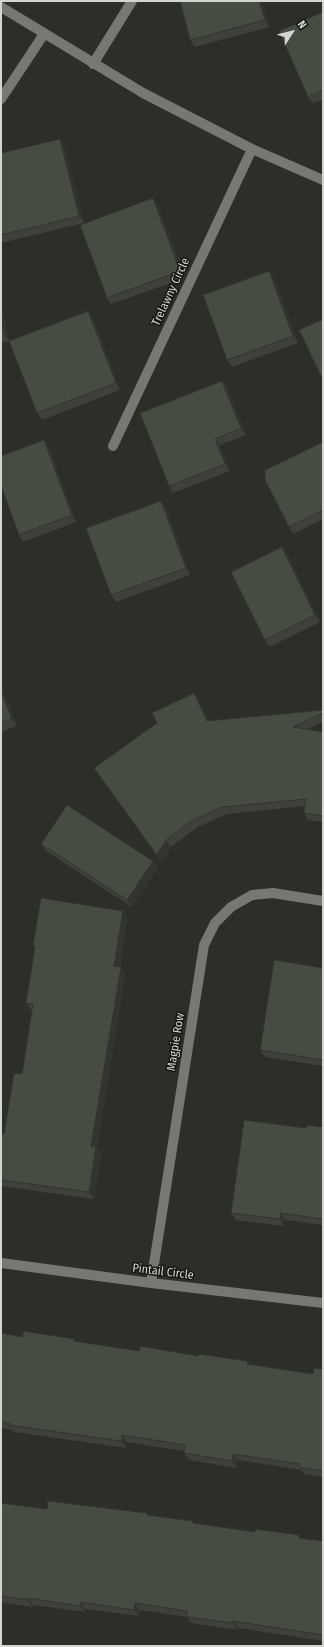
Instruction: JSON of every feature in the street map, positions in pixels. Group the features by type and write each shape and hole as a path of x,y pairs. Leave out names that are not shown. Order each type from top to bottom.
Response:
{"street":[{"path":"93,64 132,1"},
{"path":"1,6 44,34 143,93 252,149 323,180"},
{"path":"1,99 44,34"},
{"name":"Trelawny Circle","path":"113,446 252,149"},
{"name":"Magpie Row","path":"151,1283 204,945 215,923 231,907 252,896 273,893 323,901"},
{"name":"Pintail Circle","path":"1,1263 151,1283 323,1303"}],"building":[{"path":"180,1 259,1 265,20 190,40"},
{"path":"323,12 323,90 308,97 279,31"},
{"path":"60,139 79,216 1,235 1,153"},
{"path":"153,198 180,271 107,298 80,225"},
{"path":"269,271 293,336 227,360 203,295"},
{"path":"88,311 116,383 37,413 9,341"},
{"path":"323,319 323,380 299,330"},
{"path":"1,320 4,334 1,335"},
{"path":"222,381 241,428 215,439 225,464 169,486 140,413"},
{"path":"44,440 72,515 19,535 1,486 1,456"},
{"path":"323,442 323,510 289,527 265,480 265,470"},
{"path":"161,501 186,568 111,595 86,528"},
{"path":"282,547 315,615 265,640 231,572"},
{"path":"1,691 12,719 1,723"},
{"path":"194,693 207,721 323,710 323,713 293,727 323,732 323,816 304,813 306,799 222,807 193,820 166,840 157,855 94,768 157,723 152,713"},
{"path":"67,805 153,861 127,900 41,844"},
{"path":"41,898 123,911 114,966 121,967 91,1146 96,1147 89,1192 1,1180 1,1133 4,1134 14,1073 22,1074 33,1004 26,1003 35,946 33,945"},
{"path":"274,960 323,968 323,1060 260,1050"},
{"path":"244,1120 306,1128 307,1125 323,1127 323,1219 280,1213 280,1219 231,1213"},
{"path":"23,1331 139,1351 140,1346 198,1356 199,1354 247,1361 247,1364 313,1374 314,1368 323,1369 323,1471 299,1467 300,1464 233,1454 232,1461 184,1453 185,1445 122,1435 121,1441 9,1425 10,1423 1,1422 1,1333 23,1337"},
{"path":"48,1501 147,1513 147,1515 193,1521 193,1523 255,1532 255,1529 299,1535 299,1538 323,1541 323,1635 233,1621 233,1623 187,1617 187,1611 135,1603 134,1610 81,1602 80,1606 28,1598 28,1600 1,1596 1,1503 47,1509"}]}
